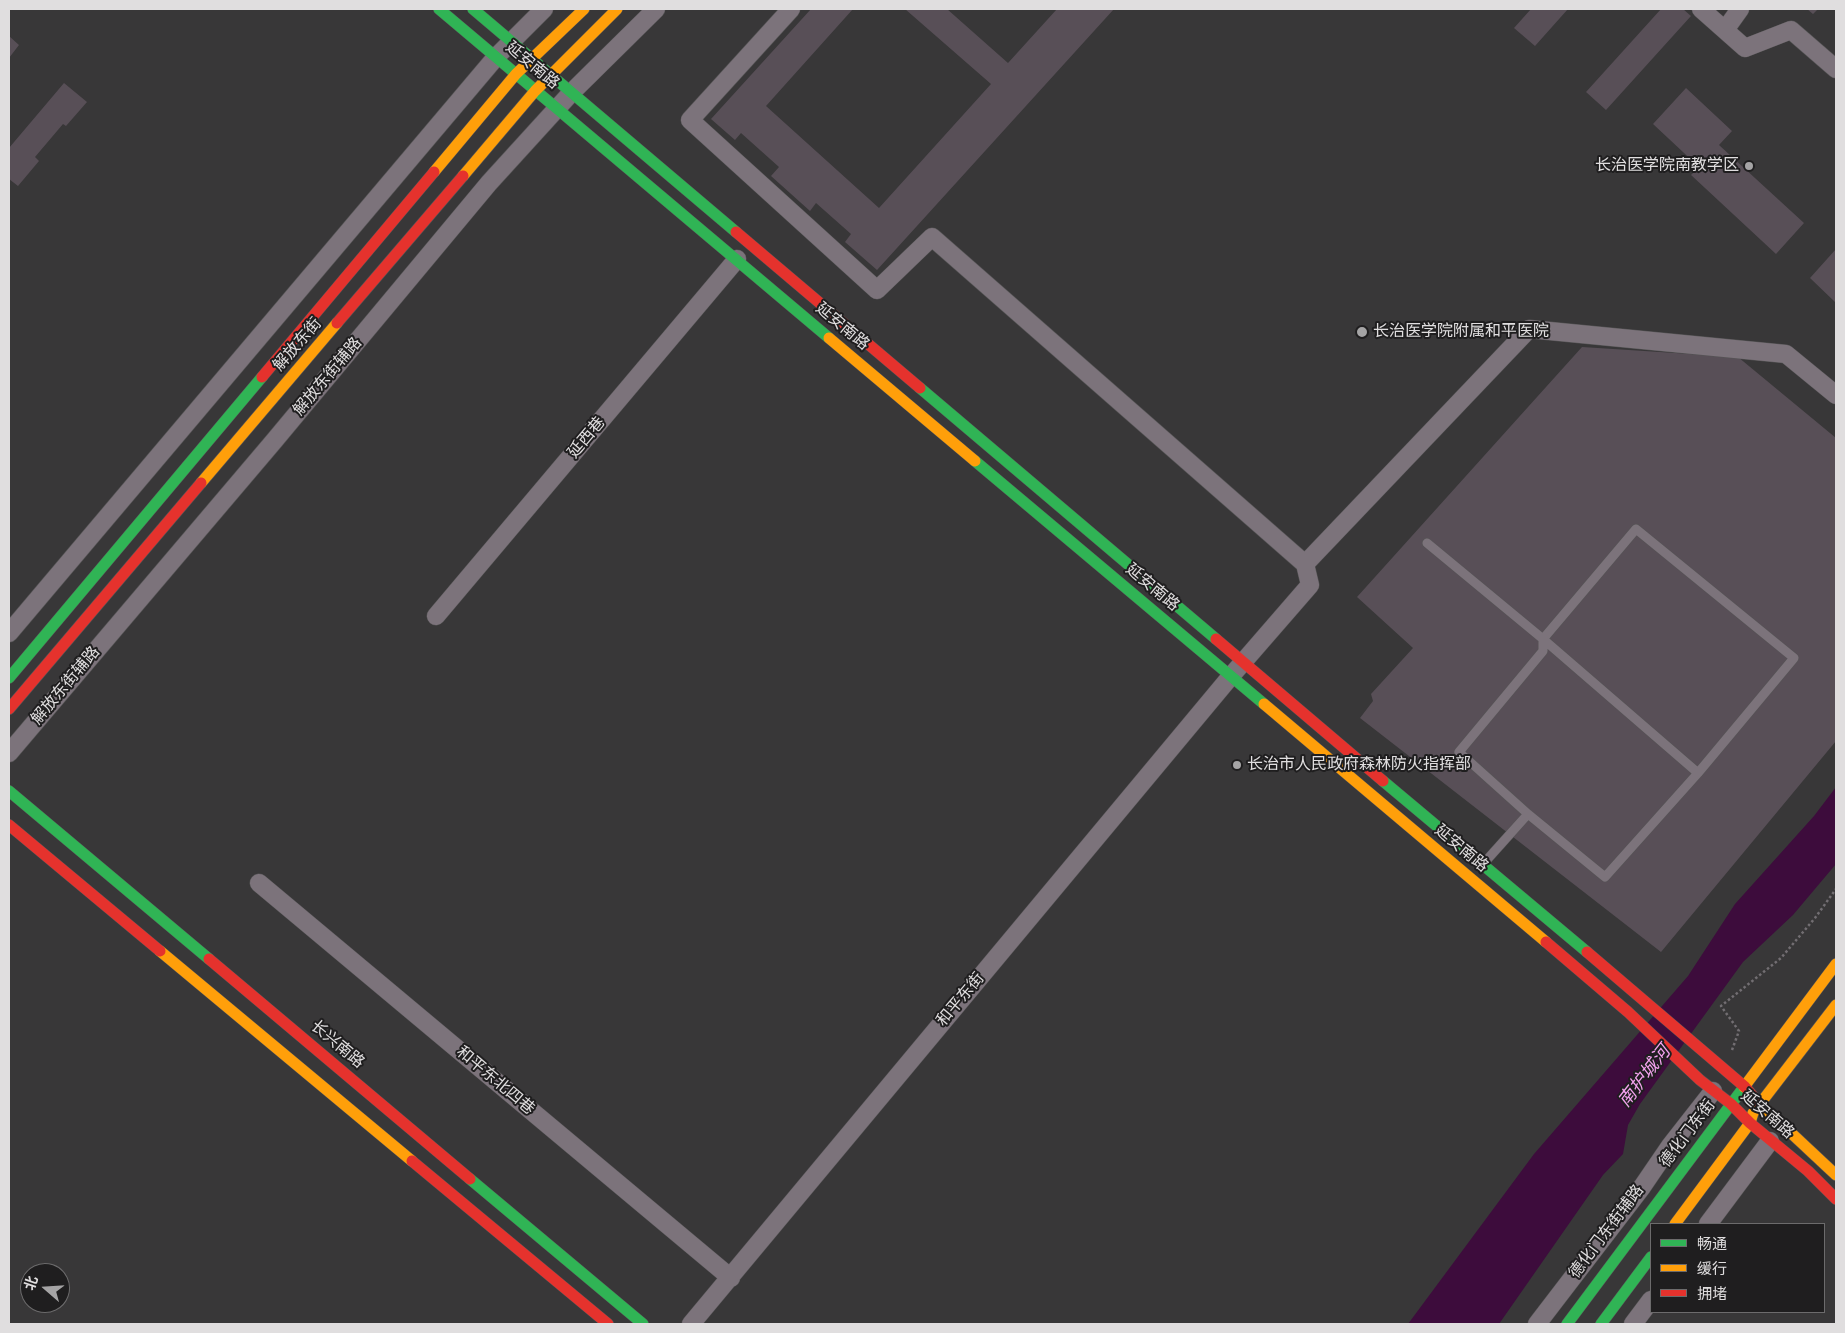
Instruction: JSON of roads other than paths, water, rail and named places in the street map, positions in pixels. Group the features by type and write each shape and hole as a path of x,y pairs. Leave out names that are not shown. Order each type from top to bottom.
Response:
{"main road":[{"name":"延安南路","path":"439,9 1628,1012 1706,1086 1731,1104 1836,1199"},
{"name":"延安南路","path":"472,9 533,58 571,93 1245,662 1482,865 1642,998 1745,1087 1760,1105 1836,1175"},
{"name":"解放东街","path":"9,678 516,74 584,9"},
{"name":"解放东街","path":"9,708 535,91 617,9"},
{"name":"长兴南路","path":"9,791 644,1324"},
{"path":"9,825 608,1324"},
{"name":"德化门东街","path":"1567,1324 1836,964"},
{"path":"1676,1223 1750,1123 1753,1113 1836,1005"},
{"path":"1601,1324 1650,1258"}],"street":[{"path":"9,633 496,57 544,9"},
{"name":"解放东街辅路","path":"9,753 490,184 571,93 656,9"},
{"path":"791,9 690,120 877,290 932,237 1305,564 1528,329 1786,354 1836,395"},
{"path":"1701,9 1745,48 1791,30 1836,70"},
{"path":"1725,30 1740,9"},
{"name":"延西巷","path":"436,616 737,259"},
{"name":"和平东街","path":"691,1324 1231,676 1310,585 1305,564"},
{"name":"和平东北四巷","path":"259,883 731,1278"},
{"name":"德化门东街辅路","path":"1537,1324 1642,1187 1670,1146 1706,1086"},
{"path":"1709,1223 1770,1141"},
{"path":"1633,1324 1650,1301"}],"lane":[{"path":"1636,529 1794,658 1698,773 1605,877 1528,814 1459,752 1543,650 1543,639 1636,529"},
{"path":"1427,542 1698,773"},
{"path":"1469,877 1528,814"}],"water":[{"name":"南护城河","path":"1836,787 1836,864 1793,915 1743,962 1640,1104 1628,1125 1623,1154 1603,1175 1499,1324 1408,1324 1534,1154 1688,976 1735,904 1814,816"}],"place":[{"name":"长治医学院南教学区","path":"1749,166"},
{"name":"长治医学院附属和平医院","path":"1362,332"},
{"name":"长治市人民政府森林防火指挥部","path":"1237,765"}]}
